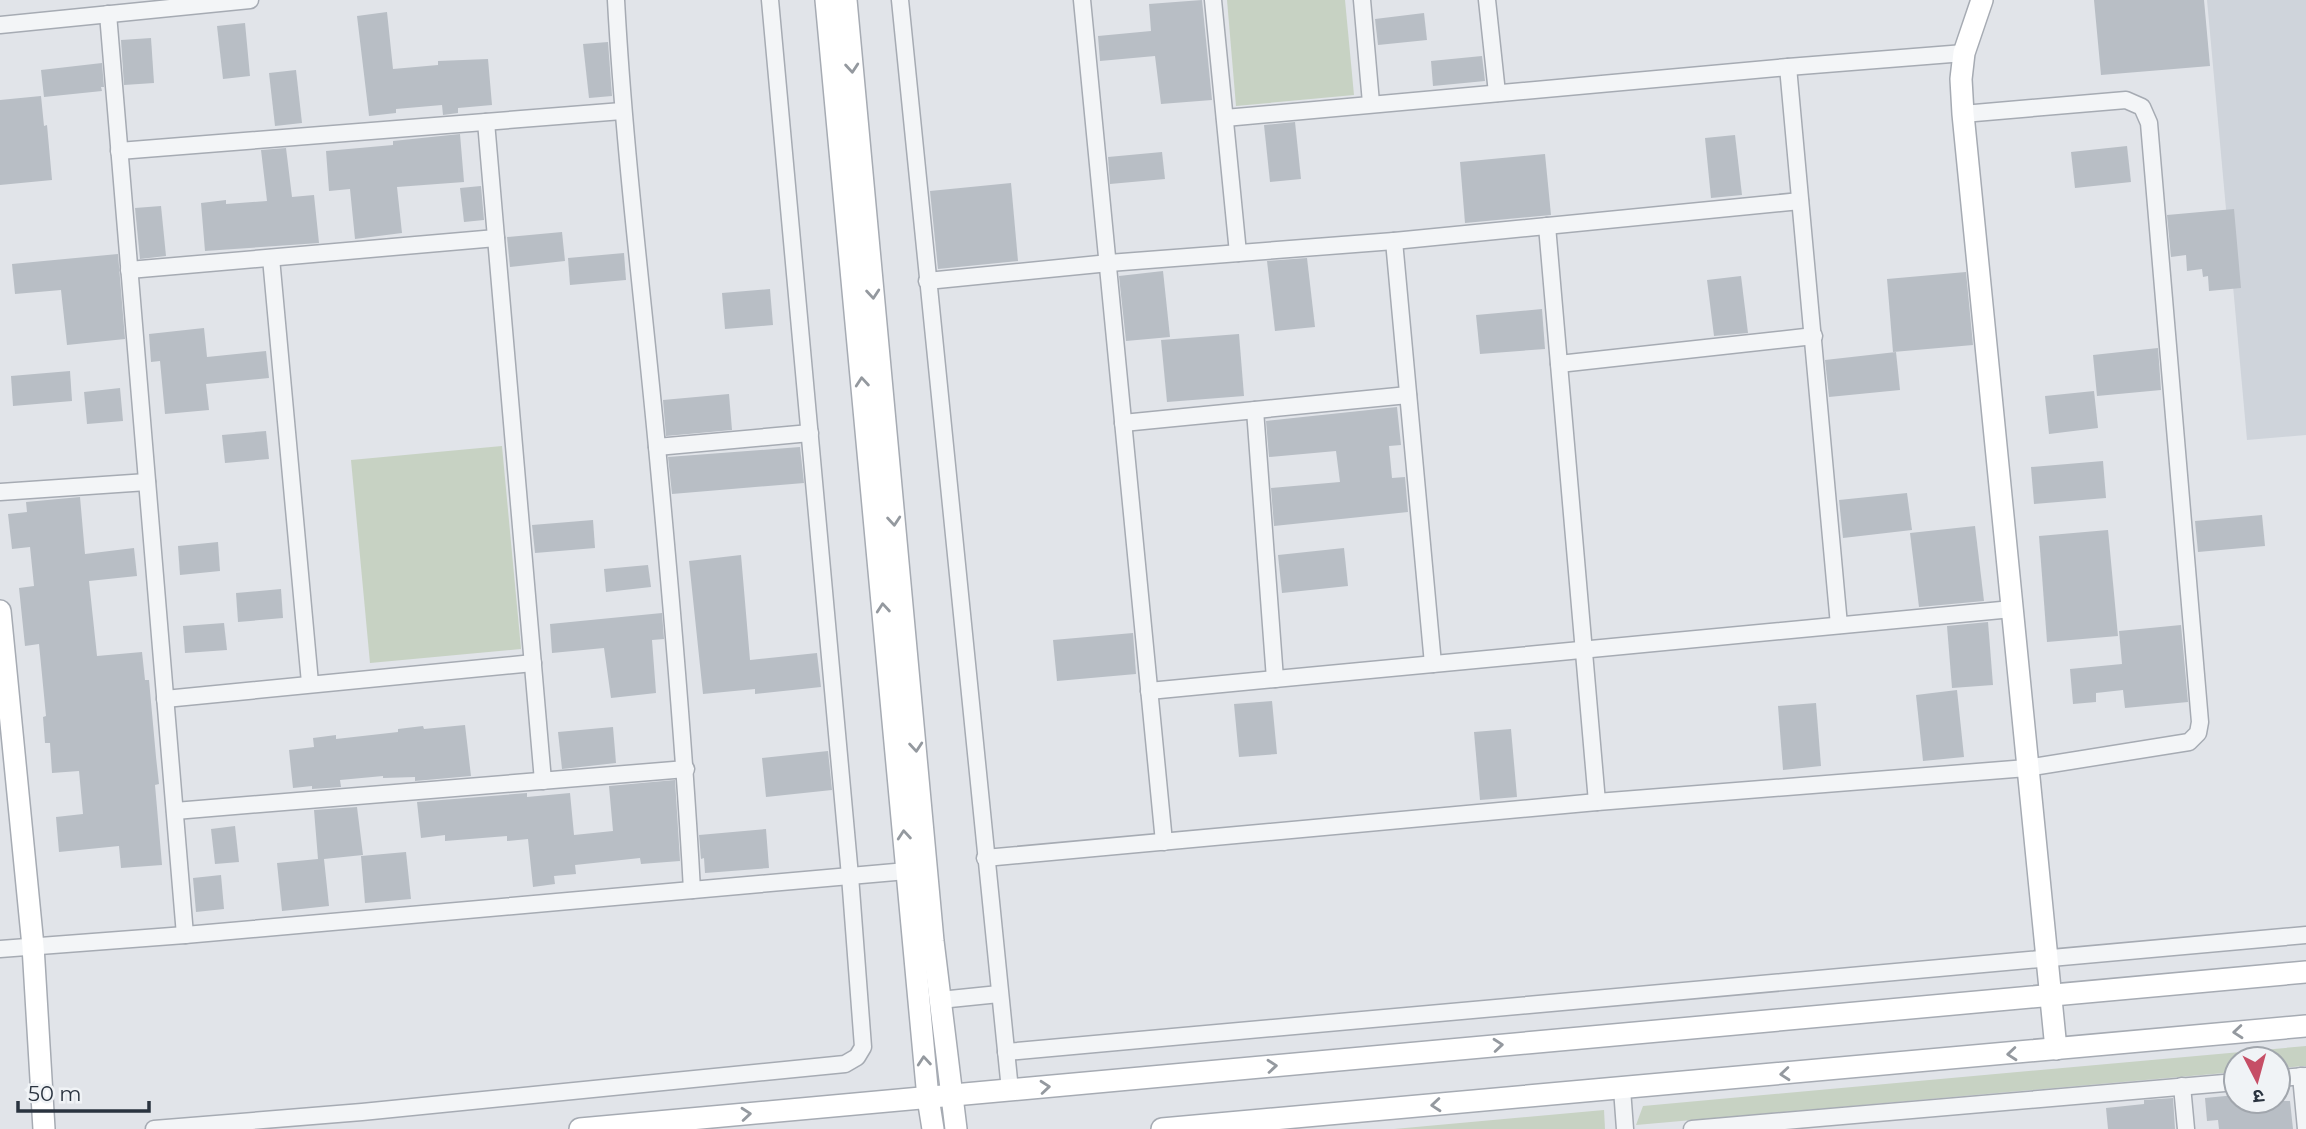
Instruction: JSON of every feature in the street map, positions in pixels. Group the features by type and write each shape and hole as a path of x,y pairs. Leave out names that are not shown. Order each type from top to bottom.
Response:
{"street":[{"path":"0,25 250,0"},
{"path":"616,0 622,111 657,447 686,769 692,890"},
{"path":"154,1129 375,1111 845,1064 856,1057 863,1047 850,876 770,0"},
{"path":"826,0 917,870 940,1000 956,1129"},
{"path":"846,0 917,870 928,1098 933,1129"},
{"path":"900,0 1010,1090"},
{"path":"1082,0 1164,842"},
{"path":"1213,0 1238,253"},
{"path":"1362,0 1371,103"},
{"path":"1487,0 1497,93"},
{"path":"1982,0 1964,53 1961,79 1963,114 2056,1049"},
{"path":"108,15 186,935"},
{"path":"1225,118 1371,103 1964,53"},
{"path":"1788,67 1839,625"},
{"path":"985,858 1597,802 2027,768 2189,742 2198,733 2200,722 2149,123 2142,107 2126,100 1963,114"},
{"path":"119,151 622,111"},
{"path":"486,122 543,781"},
{"path":"927,281 1109,263 1394,241 1800,201"},
{"path":"1547,226 1597,802"},
{"path":"129,270 496,238"},
{"path":"1394,241 1433,664"},
{"path":"271,258 310,683"},
{"path":"1559,363 1814,336"},
{"path":"1123,423 1408,395"},
{"path":"1255,410 1275,679"},
{"path":"657,447 810,433"},
{"path":"0,492 147,482"},
{"path":"1149,691 2012,609"},
{"path":"0,611 33,946 44,1129"},
{"path":"165,699 533,663"},
{"path":"175,811 686,769"},
{"path":"0,949 917,870"},
{"path":"1006,1052 2306,935"},
{"path":"580,1129 2306,972"},
{"path":"940,1000 999,994"},
{"path":"1163,1129 2306,1026"},
{"path":"2304,1076 2306,1129"},
{"path":"1692,1129 2222,1083"},
{"path":"2182,1086 2186,1129"},
{"path":"1622,1089 1625,1129"}],"shaded area":[{"path":"2207,0 2306,0 2306,435 2247,440"}],"green space":[{"path":"1227,0 1345,0 1354,95 1236,106"},
{"path":"502,446 521,649 370,663 351,460"},
{"path":"2306,1046 2306,1066 2292,1067 2292,1047"},
{"path":"2222,1054 2222,1073 1636,1125 1643,1106"},
{"path":"1604,1110 1605,1129 1394,1129"}],"building":[{"path":"1202,0 1212,100 1161,104 1155,56 1100,61 1098,36 1151,31 1149,4"},
{"path":"2094,0 2204,0 2210,66 2101,75"},
{"path":"387,12 393,69 438,65 438,61 488,59 492,105 458,108 458,113 443,115 442,105 396,109 396,113 369,116 357,16"},
{"path":"1424,13 1427,40 1378,45 1375,19"},
{"path":"245,23 250,76 223,79 217,26"},
{"path":"151,38 154,83 124,85 121,40"},
{"path":"608,42 612,96 589,98 583,44"},
{"path":"1482,56 1485,81 1433,86 1431,61"},
{"path":"102,63 102,91 44,97 41,70"},
{"path":"296,70 302,123 275,126 269,73"},
{"path":"41,96 44,126 47,125 52,180 0,185 0,100"},
{"path":"1295,122 1301,179 1270,182 1264,125"},
{"path":"460,134 464,182 397,187 402,233 355,239 350,189 329,191 326,151 393,145 393,141"},
{"path":"1735,135 1742,195 1711,198 1705,138"},
{"path":"2127,146 2131,182 2075,188 2071,152"},
{"path":"286,148 292,197 314,195 319,243 205,251 201,203 226,200 226,204 267,201 261,150"},
{"path":"1162,152 1165,179 1110,184 1108,157"},
{"path":"1545,154 1551,215 1465,223 1460,162"},
{"path":"1011,183 1018,261 938,269 930,191"},
{"path":"481,186 484,220 464,222 460,188"},
{"path":"161,206 166,256 140,259 135,208"},
{"path":"2234,209 2241,288 2209,291 2208,276 2203,277 2202,269 2187,271 2186,255 2171,257 2167,215"},
{"path":"562,232 565,261 510,267 507,237"},
{"path":"624,253 626,280 570,285 568,258"},
{"path":"118,254 125,339 67,345 61,290 15,294 12,264"},
{"path":"1307,258 1315,327 1275,331 1267,261"},
{"path":"1163,271 1170,337 1126,341 1119,276"},
{"path":"1966,272 1973,345 1893,352 1887,279"},
{"path":"1741,276 1748,333 1714,336 1707,280"},
{"path":"770,289 773,325 725,329 722,293"},
{"path":"1542,309 1545,349 1480,354 1476,315"},
{"path":"204,328 207,357 266,351 269,378 206,384 209,410 165,414 160,361 151,362 149,334"},
{"path":"1239,334 1244,396 1167,402 1161,340"},
{"path":"2158,348 2161,390 2097,396 2093,355"},
{"path":"1896,352 1900,390 1829,397 1825,360"},
{"path":"70,371 72,401 13,406 11,376"},
{"path":"120,388 123,421 87,424 84,392"},
{"path":"2094,391 2098,428 2049,434 2045,396"},
{"path":"729,394 732,430 666,436 663,400"},
{"path":"1397,407 1401,445 1389,446 1392,478 1405,477 1408,512 1274,526 1271,488 1340,482 1336,451 1269,457 1266,421"},
{"path":"266,431 269,459 225,463 222,435"},
{"path":"800,447 804,483 672,494 668,457"},
{"path":"2103,461 2106,498 2034,504 2031,467"},
{"path":"1907,493 1912,530 1843,538 1839,500"},
{"path":"80,497 85,554 134,548 137,576 89,581 97,656 142,652 145,680 149,680 159,784 155,785 162,865 121,868 119,846 59,852 56,817 83,814 79,771 52,773 50,743 45,743 43,717 46,716 39,644 25,646 19,588 34,586 30,547 12,549 8,514 27,512 26,502"},
{"path":"2262,515 2265,546 2198,552 2195,521"},
{"path":"593,520 595,548 535,553 532,525"},
{"path":"1975,526 1984,601 1919,607 1910,533"},
{"path":"2108,530 2118,636 2047,642 2039,536"},
{"path":"218,542 220,571 180,575 178,546"},
{"path":"1344,548 1348,586 1282,593 1278,555"},
{"path":"741,555 750,660 817,653 821,687 755,694 755,689 703,694 689,561"},
{"path":"648,565 651,587 606,592 604,569"},
{"path":"281,589 283,618 238,622 236,593"},
{"path":"662,613 664,639 652,640 656,693 611,698 604,648 552,653 550,624"},
{"path":"1988,622 1993,685 1952,688 1947,626"},
{"path":"224,623 227,650 185,653 183,626"},
{"path":"2181,625 2188,702 2125,708 2123,690 2096,693 2096,702 2073,704 2070,669 2122,664 2119,631"},
{"path":"1133,633 1136,674 1057,681 1053,640"},
{"path":"1957,690 1964,757 1923,761 1916,695"},
{"path":"1272,701 1277,754 1239,757 1234,704"},
{"path":"1816,703 1821,766 1783,770 1778,706"},
{"path":"465,725 471,776 415,781 415,777 383,776 340,780 341,787 293,788 289,750 314,747 313,738 336,735 336,739 398,732 398,729 423,726 424,729"},
{"path":"613,727 616,763 562,769 558,732"},
{"path":"1511,729 1517,797 1480,800 1474,732"},
{"path":"828,751 832,790 766,797 762,758"},
{"path":"675,780 680,861 641,864 640,858 575,865 576,874 554,876 555,884 533,887 528,839 507,841 507,836 445,841 445,835 421,838 417,802 527,793 527,797 570,793 574,835 613,831 609,786"},
{"path":"357,807 363,855 324,859 329,906 282,911 277,863 318,859 314,810"},
{"path":"235,826 239,862 215,864 211,829"},
{"path":"766,829 769,868 705,873 699,835"},
{"path":"406,852 411,899 365,903 361,856"},
{"path":"221,875 224,909 196,912 193,878"},
{"path":"2222,1096 2222,1115 2292,1115 2293,1129 2219,1129 2218,1120 2207,1121 2205,1098"},
{"path":"2173,1098 2175,1129 2108,1129 2106,1108 2144,1104 2144,1100"}]}
